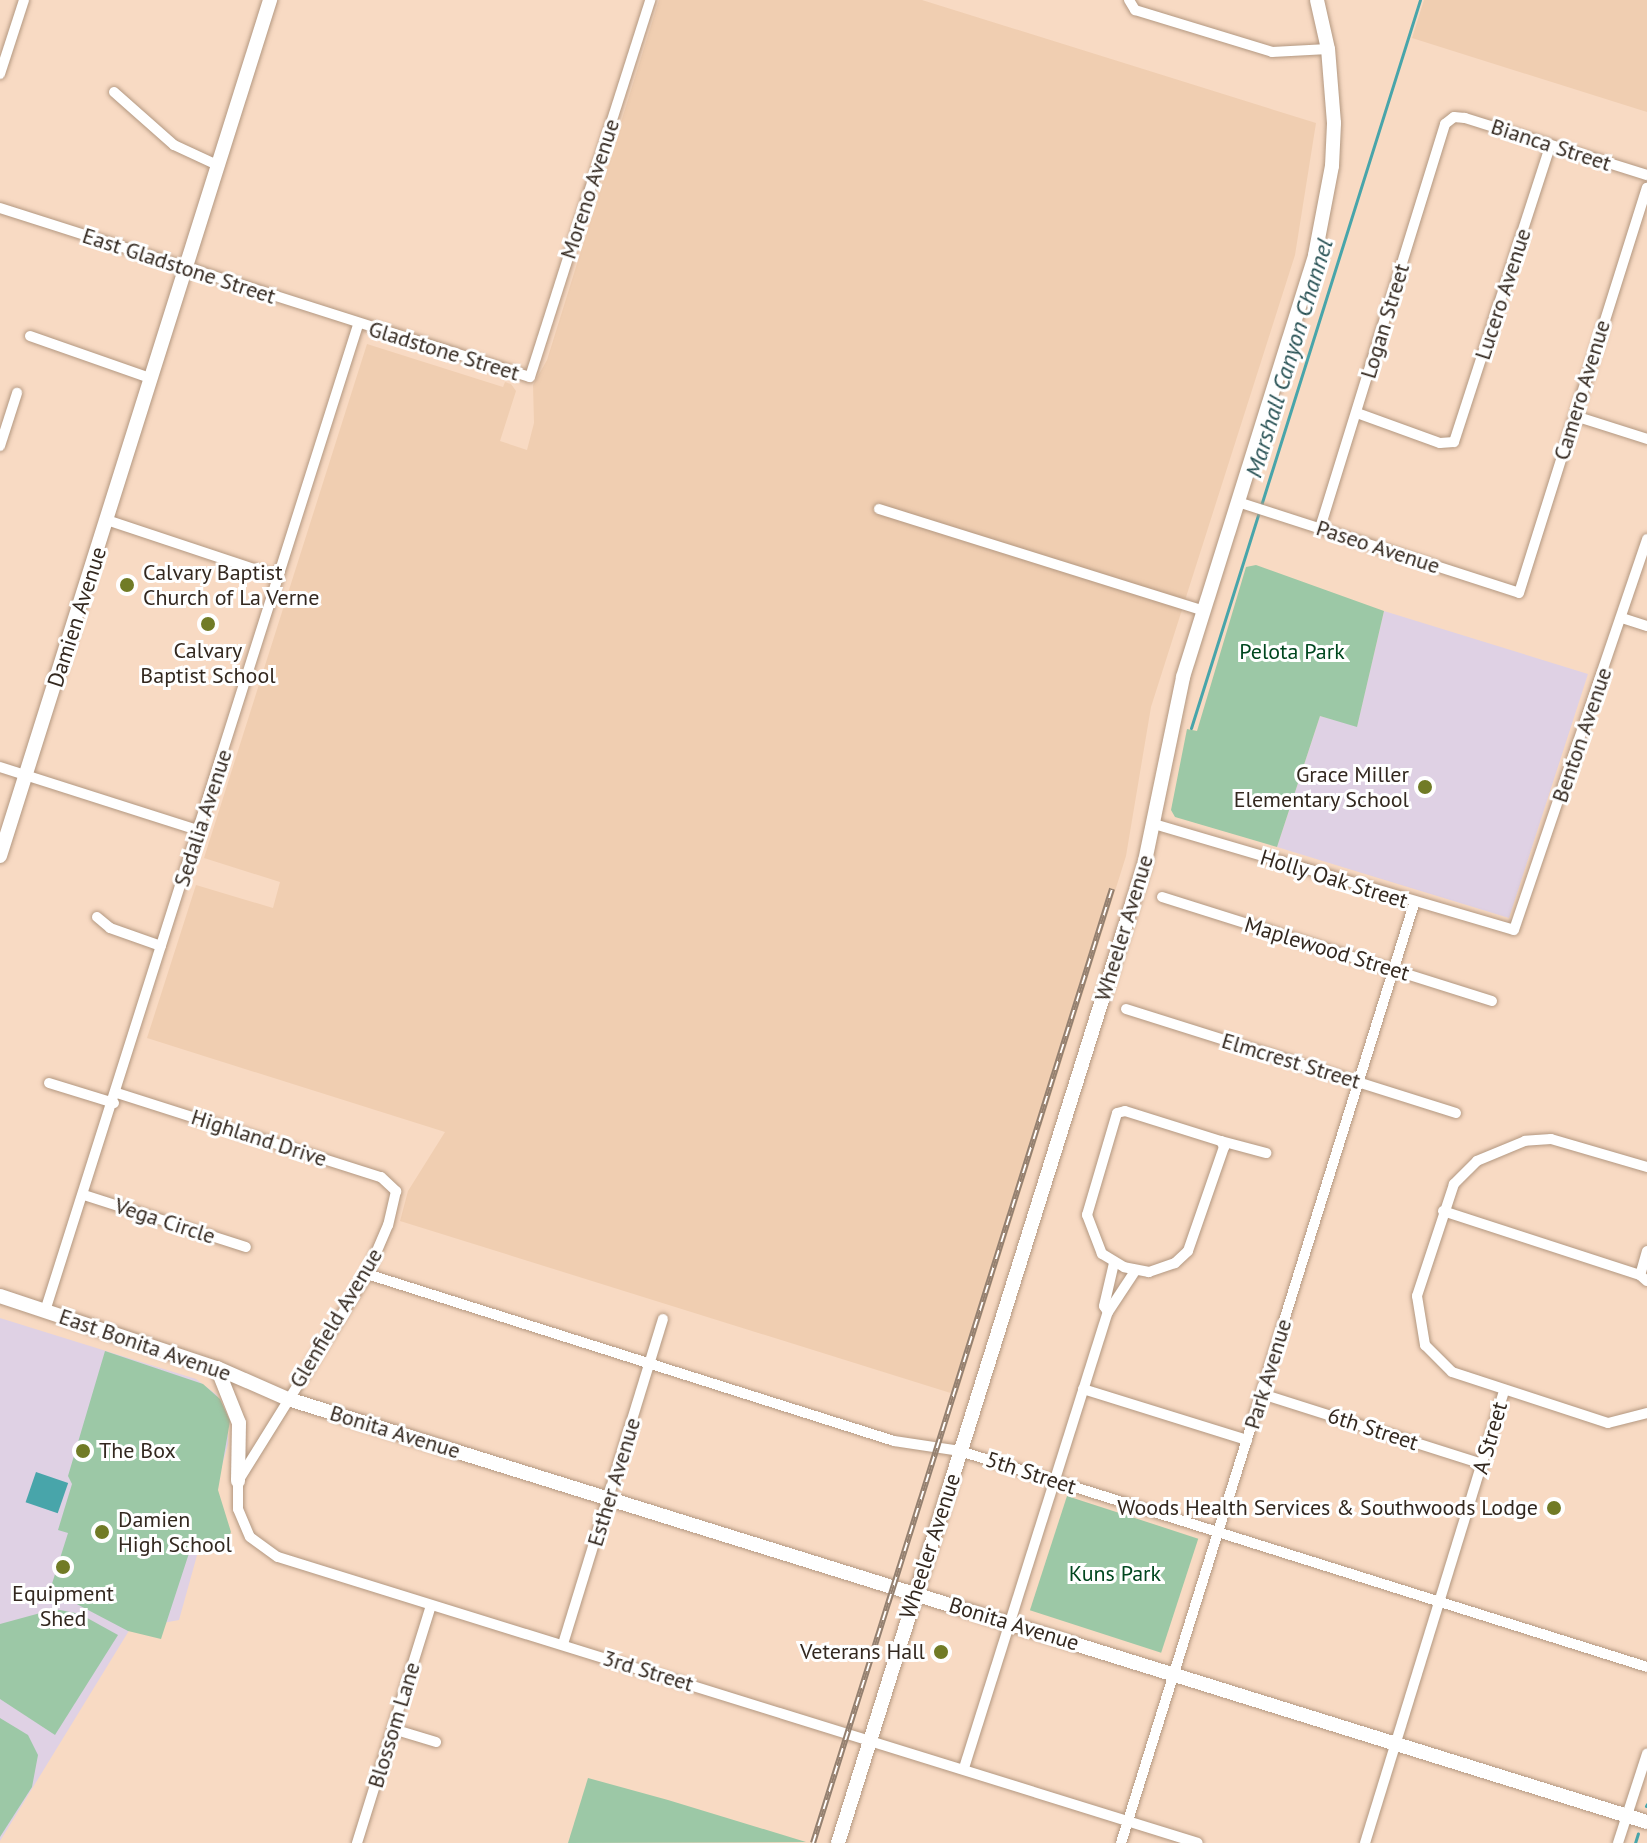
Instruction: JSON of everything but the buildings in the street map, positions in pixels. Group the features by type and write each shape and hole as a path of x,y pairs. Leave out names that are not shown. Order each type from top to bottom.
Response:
{"main road":[{"name":"Damien Avenue","path":"0,856 270,0"},
{"name":"Wheeler Avenue","path":"838,1843 1154,824 1174,713 1325,212 1334,123 1328,49 1317,0"},
{"name":"East Bonita Avenue","path":"0,1296 217,1368 288,1399"},
{"path":"217,1368 239,1423 238,1481"},
{"name":"Bonita Avenue","path":"288,1399 1647,1822"}],"street":[{"path":"0,74 24,0"},
{"name":"Moreno Avenue","path":"530,377 650,0"},
{"path":"1130,3 1272,52 1328,49"},
{"path":"114,92 174,145 217,165"},
{"name":"Bianca Street","path":"1454,117 1647,175"},
{"name":"Logan Street","path":"1320,528 1445,124 1454,117"},
{"name":"Lucero Avenue","path":"1357,413 1440,443 1454,442 1550,146"},
{"name":"Camero Avenue","path":"1519,593 1647,188"},
{"name":"East Gladstone Street","path":"0,208 358,325"},
{"name":"Gladstone Street","path":"358,325 530,377"},
{"name":"Sedalia Avenue","path":"45,1311 116,1098 161,946 358,325"},
{"path":"30,336 150,378"},
{"path":"0,446 17,393"},
{"path":"1575,416 1647,439"},
{"name":"Paseo Avenue","path":"1238,502 1519,593"},
{"path":"879,509 1204,611"},
{"path":"107,520 278,577"},
{"name":"Benton Avenue","path":"1514,930 1647,539"},
{"path":"1622,618 1647,626"},
{"path":"0,767 198,830"},
{"name":"Holly Oak Street","path":"1154,824 1414,904 1514,930"},
{"name":"Maplewood Street","path":"1162,897 1492,1001"},
{"name":"Park Avenue","path":"1121,1843 1414,904"},
{"path":"97,917 110,928 161,946"},
{"name":"Elmcrest Street","path":"1126,1009 1456,1113"},
{"name":"Highland Drive","path":"49,1083 116,1098 381,1177 396,1191"},
{"path":"1221,1141 1224,1147 1188,1251 1161,1269 1135,1271 1114,1263 1091,1235 1087,1215 1117,1113 1125,1111 1266,1153"},
{"name":"A Street","path":"1365,1843 1504,1392 1452,1372 1425,1345 1417,1296 1443,1211 1465,1170 1525,1141 1577,1144 1647,1167"},
{"name":"Glenfield Avenue","path":"288,1399 367,1274 388,1225 396,1191"},
{"name":"Vega Circle","path":"84,1195 246,1247"},
{"path":"1443,1211 1643,1278 1647,1251"},
{"path":"1108,1312 1104,1306 1114,1263"},
{"path":"964,1768 1052,1481 1108,1312 1135,1271"},
{"name":"5th Street","path":"367,1274 894,1441 960,1451 1647,1667"},
{"name":"Esther Avenue","path":"563,1644 663,1319"},
{"path":"1083,1389 1247,1440"},
{"path":"1504,1392 1608,1423 1647,1413"},
{"name":"6th Street","path":"1262,1394 1483,1464"},
{"path":"238,1481 288,1399"},
{"name":"3rd Street","path":"238,1481 238,1509 250,1537 278,1557 1198,1843"},
{"name":"Blossom Lane","path":"357,1843 431,1606"},
{"path":"393,1729 436,1742"},
{"path":"1618,1843 1647,1754"}],"shaded area":[{"path":"659,0 922,0 1316,123 1295,255 1151,707 1126,856 957,1395 400,1221 408,1191 445,1132 147,1038 196,885 273,908 280,882 204,858 367,344 503,387 505,382 511,384 516,391 500,441 527,450 534,423 533,385 547,360"},
{"path":"1424,0 1647,0 1647,112 1412,38"},
{"name":"Grace Miller Elementary School","path":"1384,611 1588,674 1509,918 1277,847 1320,716 1357,726"},
{"name":"Damien High School","path":"0,1318 196,1379 217,1395 228,1422 228,1444 179,1620 130,1629 0,1841"}],"green space":[{"name":"Pelota Park","path":"1256,565 1384,611 1357,727 1320,716 1277,847 1175,817 1171,810 1187,729 1197,731 1246,567"},
{"path":"105,1351 203,1384 220,1399 230,1421 218,1490 231,1532 223,1552 192,1544 161,1639 128,1631 50,1590 68,1533 58,1530 72,1484 68,1476"},
{"name":"Kuns Park","path":"1067,1496 1198,1539 1161,1653 1030,1610"},
{"path":"55,1609 80,1614 118,1635 55,1735 0,1699 0,1624"},
{"path":"0,1718 28,1735 38,1755 32,1787 0,1837"},
{"path":"588,1778 668,1800 806,1842 568,1843"}],"water":[{"path":"36,1472 68,1483 58,1513 26,1502"}],"waterway":[{"name":"Marshall Canyon Channel","path":"1191,728 1420,0"},
{"path":"1635,1843 1638,1833"}],"railway":[{"path":"813,1843 1112,889"}],"place":[{"name":"Calvary Baptist Church of La Verne","path":"127,585"},
{"name":"Calvary Baptist School","path":"208,624"},
{"name":"Grace Miller Elementary School","path":"1425,787"},
{"name":"The Box","path":"83,1451"},
{"name":"Woods Health Services & Southwoods Lodge","path":"1554,1508"},
{"name":"Damien High School","path":"102,1532"},
{"name":"Equipment Shed","path":"63,1567"},
{"name":"Veterans Hall","path":"941,1652"}]}
